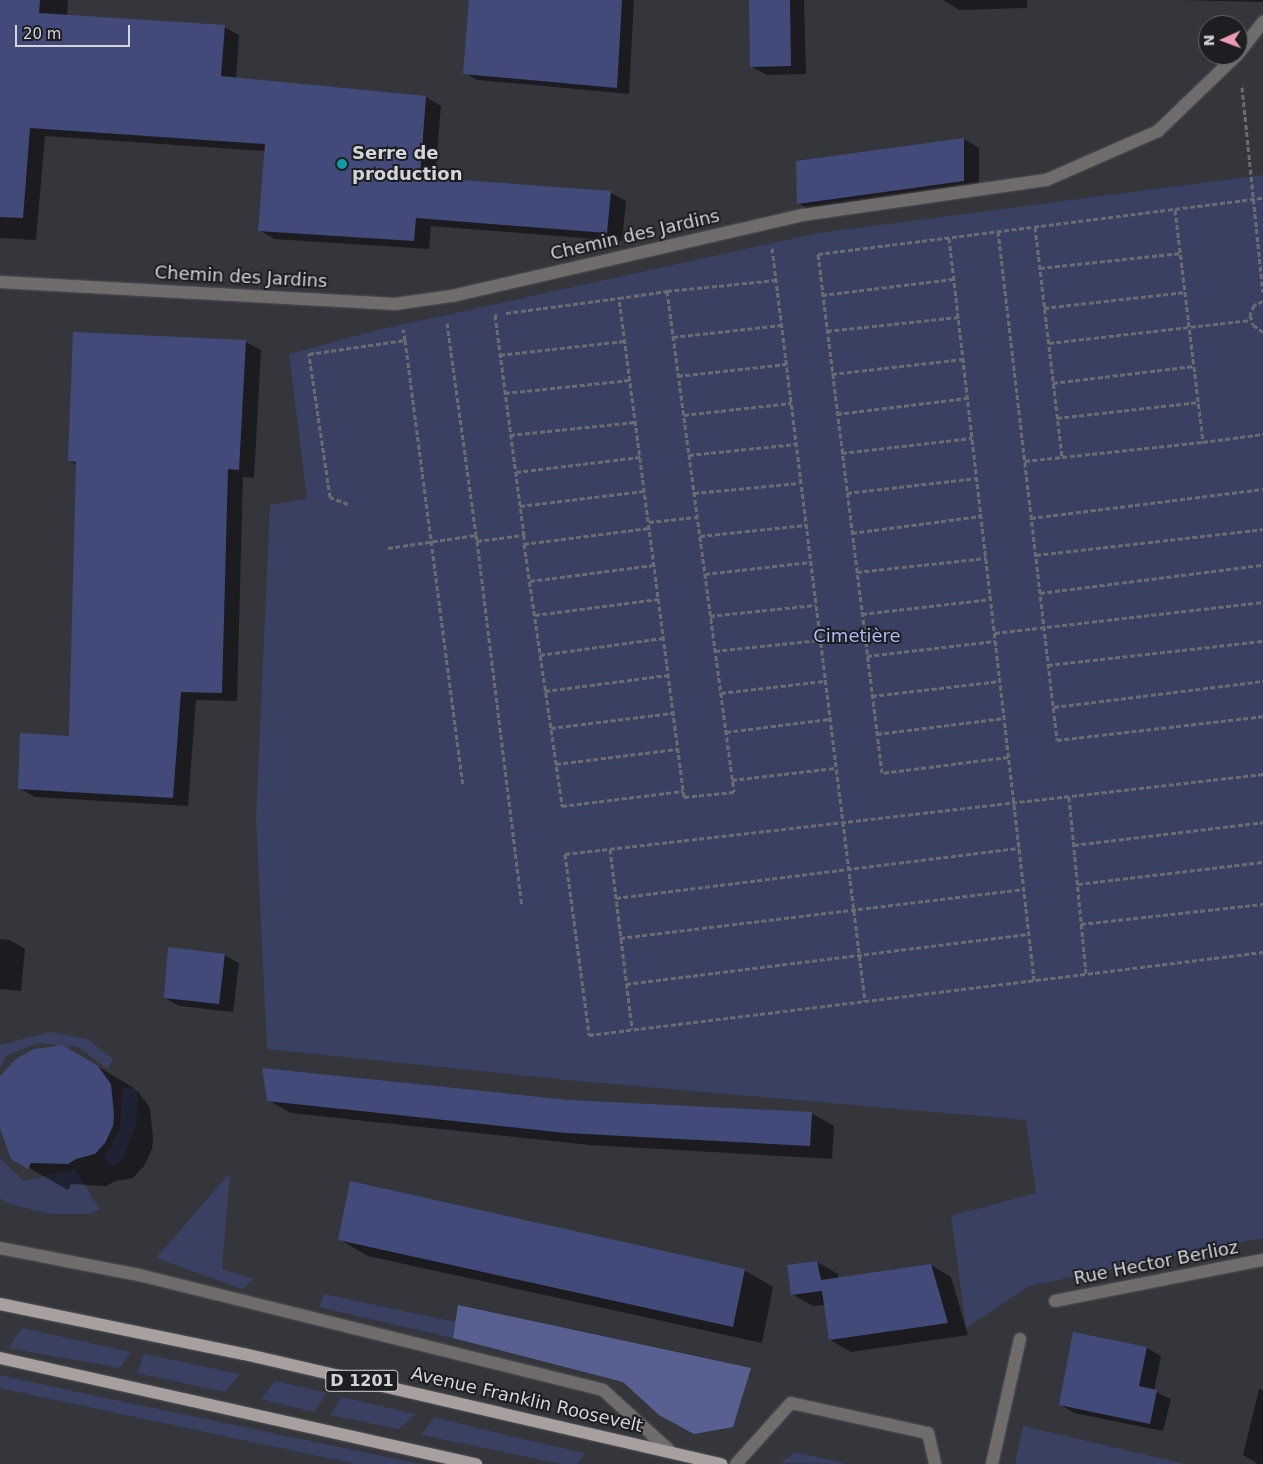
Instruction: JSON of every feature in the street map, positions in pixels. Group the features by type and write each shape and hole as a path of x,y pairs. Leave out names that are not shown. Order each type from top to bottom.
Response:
{"main road":[{"name":"Avenue Franklin Roosevelt","path":"0,1304 244,1354 722,1464"},
{"path":"0,1358 476,1464"}],"street":[{"name":"Chemin des Jardins","path":"1248,41 1263,22"},
{"name":"Chemin des Jardins","path":"0,282 395,304 452,296 803,215 1046,180 1158,131 1227,65"},
{"path":"0,1248 139,1275 603,1390 670,1451"},
{"name":"Rue Hector Berlioz","path":"1055,1301 1263,1260"},
{"path":"992,1464 1020,1339"},
{"path":"736,1464 791,1403 928,1433 935,1464"}],"path":[{"path":"1239,65 1263,292"},
{"path":"1008,756 882,772 818,254 1263,198"},
{"path":"1175,210 1203,442"},
{"path":"769,222 852,910 865,1001"},
{"path":"1035,227 1062,457"},
{"path":"998,232 1058,740 1263,716"},
{"path":"949,238 1034,980"},
{"path":"1040,268 1181,253"},
{"path":"822,295 954,279"},
{"path":"683,791 562,806 524,544 495,315 667,291 776,280"},
{"path":"619,298 684,797 734,792 667,291"},
{"path":"1044,308 1185,292"},
{"path":"1263,300 1251,310 1250,320 1256,329 1263,332"},
{"path":"827,331 958,317"},
{"path":"1049,343 1250,320"},
{"path":"438,324 447,323 476,535 522,905"},
{"path":"673,337 781,325"},
{"path":"412,328 403,329 404,340 463,784"},
{"path":"348,504 330,497 309,354 404,340"},
{"path":"500,355 624,341"},
{"path":"832,374 963,360"},
{"path":"678,376 786,364"},
{"path":"1053,383 1194,366"},
{"path":"505,393 630,380"},
{"path":"837,414 967,398"},
{"path":"1057,418 1199,402"},
{"path":"684,415 791,403"},
{"path":"510,435 636,422"},
{"path":"1025,461 1263,434"},
{"path":"842,453 972,438"},
{"path":"690,455 796,444"},
{"path":"516,472 640,457"},
{"path":"847,493 977,478"},
{"path":"694,493 801,483"},
{"path":"1031,518 1263,489"},
{"path":"520,506 644,491"},
{"path":"852,532 981,516"},
{"path":"648,522 697,517"},
{"path":"700,536 805,525"},
{"path":"524,544 649,528"},
{"path":"1036,555 1263,529"},
{"path":"388,548 476,535"},
{"path":"476,541 524,535"},
{"path":"857,572 986,558"},
{"path":"705,574 810,562"},
{"path":"530,581 654,565"},
{"path":"1040,593 1263,565"},
{"path":"534,615 658,599"},
{"path":"862,614 991,599"},
{"path":"994,633 1263,602"},
{"path":"710,616 815,605"},
{"path":"540,654 663,638"},
{"path":"716,651 819,640"},
{"path":"867,656 995,641"},
{"path":"1048,665 1263,641"},
{"path":"546,691 668,675"},
{"path":"721,693 824,681"},
{"path":"872,696 1000,681"},
{"path":"1054,707 1263,682"},
{"path":"551,728 672,713"},
{"path":"877,734 1004,718"},
{"path":"726,732 829,720"},
{"path":"556,764 678,749"},
{"path":"732,780 835,768"},
{"path":"1263,774 842,824 565,854 589,1034 1263,952"},
{"path":"1069,797 1086,973"},
{"path":"1074,845 1263,822"},
{"path":"616,898 1019,848"},
{"path":"610,850 632,1029"},
{"path":"1078,884 1263,862"},
{"path":"620,938 1024,888"},
{"path":"1081,924 1263,904"},
{"path":"626,984 1029,934"}],"green space":[{"name":"Cimetière","path":"1263,175 1263,1238 1029,1286 966,1328 951,1216 1036,1193 1026,1120 567,1080 267,1049 256,818 270,505 307,499 289,354 382,329 819,233"},
{"path":"50,1032 87,1039 113,1059 108,1069 78,1047 37,1043 6,1056 0,1068 0,1045"},
{"path":"122,1088 138,1088 136,1126 122,1160 112,1166 104,1158 120,1128"},
{"path":"0,1158 24,1181 75,1169 100,1210 89,1214 50,1214 6,1203 0,1198"},
{"path":"230,1173 222,1269 254,1279 242,1289 156,1258"},
{"path":"324,1294 455,1322 453,1338 319,1307"},
{"path":"22,1328 131,1352 120,1368 8,1348"},
{"path":"144,1354 240,1374 225,1392 137,1373"},
{"path":"0,1375 420,1464 356,1464 0,1388"},
{"path":"275,1381 327,1393 314,1412 261,1399"},
{"path":"342,1397 415,1414 399,1429 330,1415"},
{"path":"434,1417 585,1453 578,1464 562,1464 421,1435"},
{"path":"1023,1426 1185,1464 1015,1464"},
{"path":"795,1452 847,1464 781,1463"}],"shaded area":[{"path":"458,1305 751,1368 733,1427 694,1434 659,1415 623,1382 453,1338"}],"building":[{"path":"0,0 40,0 39,13 225,25 221,76 426,96 420,177 611,191 607,233 416,218 414,241 258,231 265,144 30,128 23,218 0,217"},
{"path":"469,0 622,0 617,88 463,74"},
{"path":"749,0 790,0 791,66 750,67"},
{"path":"964,138 964,181 797,204 796,161"},
{"path":"73,332 246,340 239,470 228,469 222,693 181,692 173,798 18,789 20,733 69,736 76,462 68,461"},
{"path":"168,947 225,954 219,1004 164,998"},
{"path":"63,1045 98,1066 111,1084 114,1115 113,1126 105,1143 95,1154 76,1159 68,1164 31,1163 28,1169 11,1159 0,1128 0,1076 16,1059 34,1049"},
{"path":"262,1068 569,1100 812,1112 810,1146 566,1133 267,1101"},
{"path":"350,1181 745,1269 733,1327 338,1240"},
{"path":"817,1261 821,1280 931,1264 948,1323 829,1340 822,1291 791,1295 787,1265"},
{"path":"1073,1332 1147,1347 1139,1386 1157,1390 1150,1424 1059,1405"}],"place":[{"name":"Serre de production","path":"342,164"}]}
